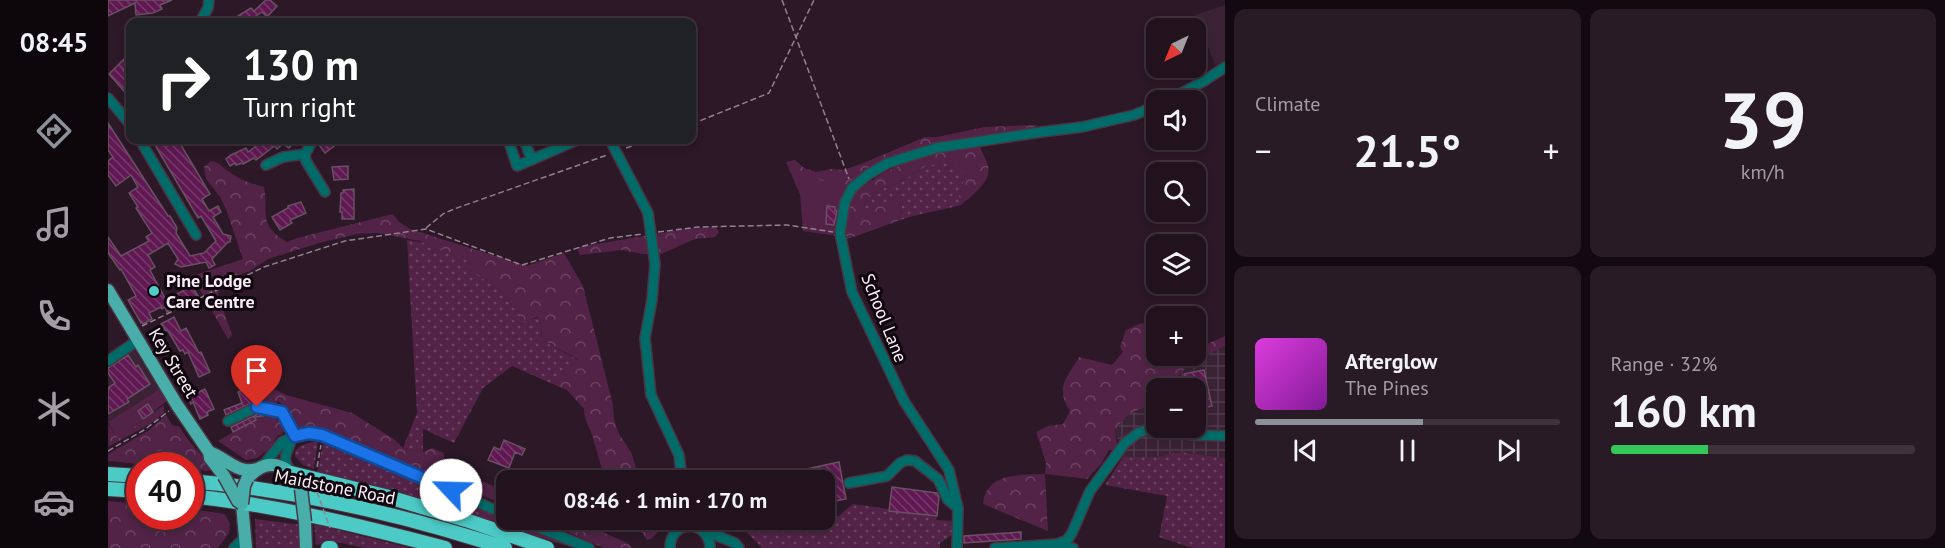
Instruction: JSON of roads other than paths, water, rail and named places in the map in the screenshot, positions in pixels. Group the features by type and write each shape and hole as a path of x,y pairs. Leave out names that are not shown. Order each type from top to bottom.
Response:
{"highway":[{"path":"288,470 316,485 405,502 547,548"},
{"path":"108,474 126,475"},
{"name":"Maidstone Road","path":"204,482 331,501 446,529 505,548"},
{"path":"108,489 126,490"},
{"name":"Maidstone Road","path":"204,498 281,509 367,527 446,548"}],"main road":[{"name":"Key Street","path":"108,290 177,405 243,507"},
{"name":"Key Street","path":"209,452 232,465 249,471 273,465 288,470"},
{"path":"245,543 244,486 247,479 259,469"},
{"path":"288,470 301,489 306,548"}],"street":[{"path":"202,18 208,8 209,0"},
{"path":"1188,90 1225,67"},
{"path":"108,98 126,119"},
{"name":"School Lane","path":"957,547 958,508 949,470 904,402 852,292 840,233 845,202 852,188 869,174 888,163 936,148 1082,127 1146,110"},
{"path":"142,144 196,235"},
{"path":"311,144 305,154 306,161 325,192"},
{"path":"510,144 517,166 568,144"},
{"path":"526,144 532,160"},
{"path":"612,144 648,213 655,264 652,300 645,338 651,395 679,455 681,470"},
{"path":"266,165 283,157 305,154"},
{"path":"108,361 136,335"},
{"path":"228,421 257,407 282,412 293,438 285,451 288,470"},
{"path":"1057,544 1067,540 1090,491 1125,443 1138,433 1148,429 1179,430 1192,435 1225,436"},
{"path":"259,469 270,460 280,444 309,433 322,435 496,509"},
{"path":"849,483 887,476 900,463 907,460 915,461 938,479 948,500 958,508"},
{"path":"545,530 589,548"},
{"path":"669,547 675,532 679,530"},
{"path":"701,530 709,539 710,548"},
{"path":"707,530 735,543 739,548"},
{"path":"234,548 245,543"},
{"path":"994,548 1057,544 1073,548"},
{"path":"957,547 969,548"}],"place":[{"name":"Pine Lodge Care Centre","path":"154,291"}]}
